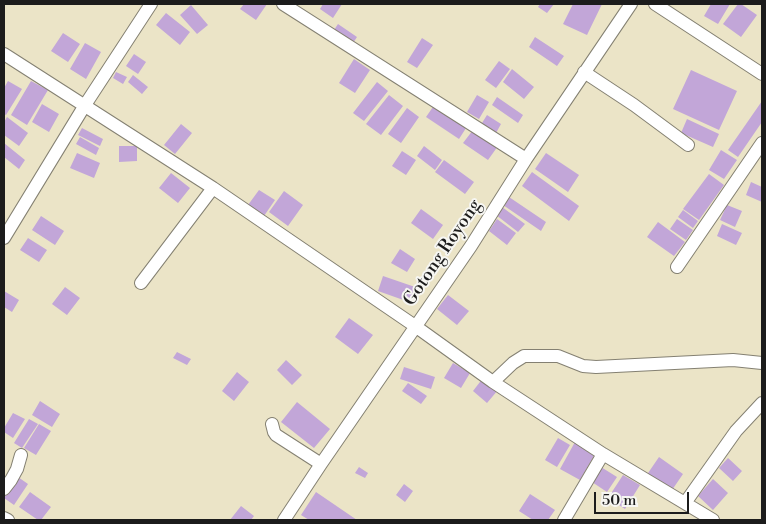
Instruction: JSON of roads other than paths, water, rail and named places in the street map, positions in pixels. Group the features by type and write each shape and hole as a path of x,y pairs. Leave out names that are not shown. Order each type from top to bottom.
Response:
{"street":[{"path":"4,238 85,105 151,4"},
{"path":"283,4 526,159"},
{"name":"Gotong Royong","path":"284,520 631,4"},
{"path":"655,4 762,74"},
{"path":"4,54 213,188 415,326 493,382 603,454 713,520"},
{"path":"584,72 634,105 688,145"},
{"path":"676,268 762,143"},
{"path":"141,283 213,188"},
{"path":"493,382 513,363 524,356 558,356 583,366 733,360 762,363"},
{"path":"685,504 736,431 762,403"},
{"path":"272,424 274,432 282,440 321,464"},
{"path":"564,520 603,454"},
{"path":"4,489 17,469 21,455"},
{"path":"4,518 8,520"}]}
